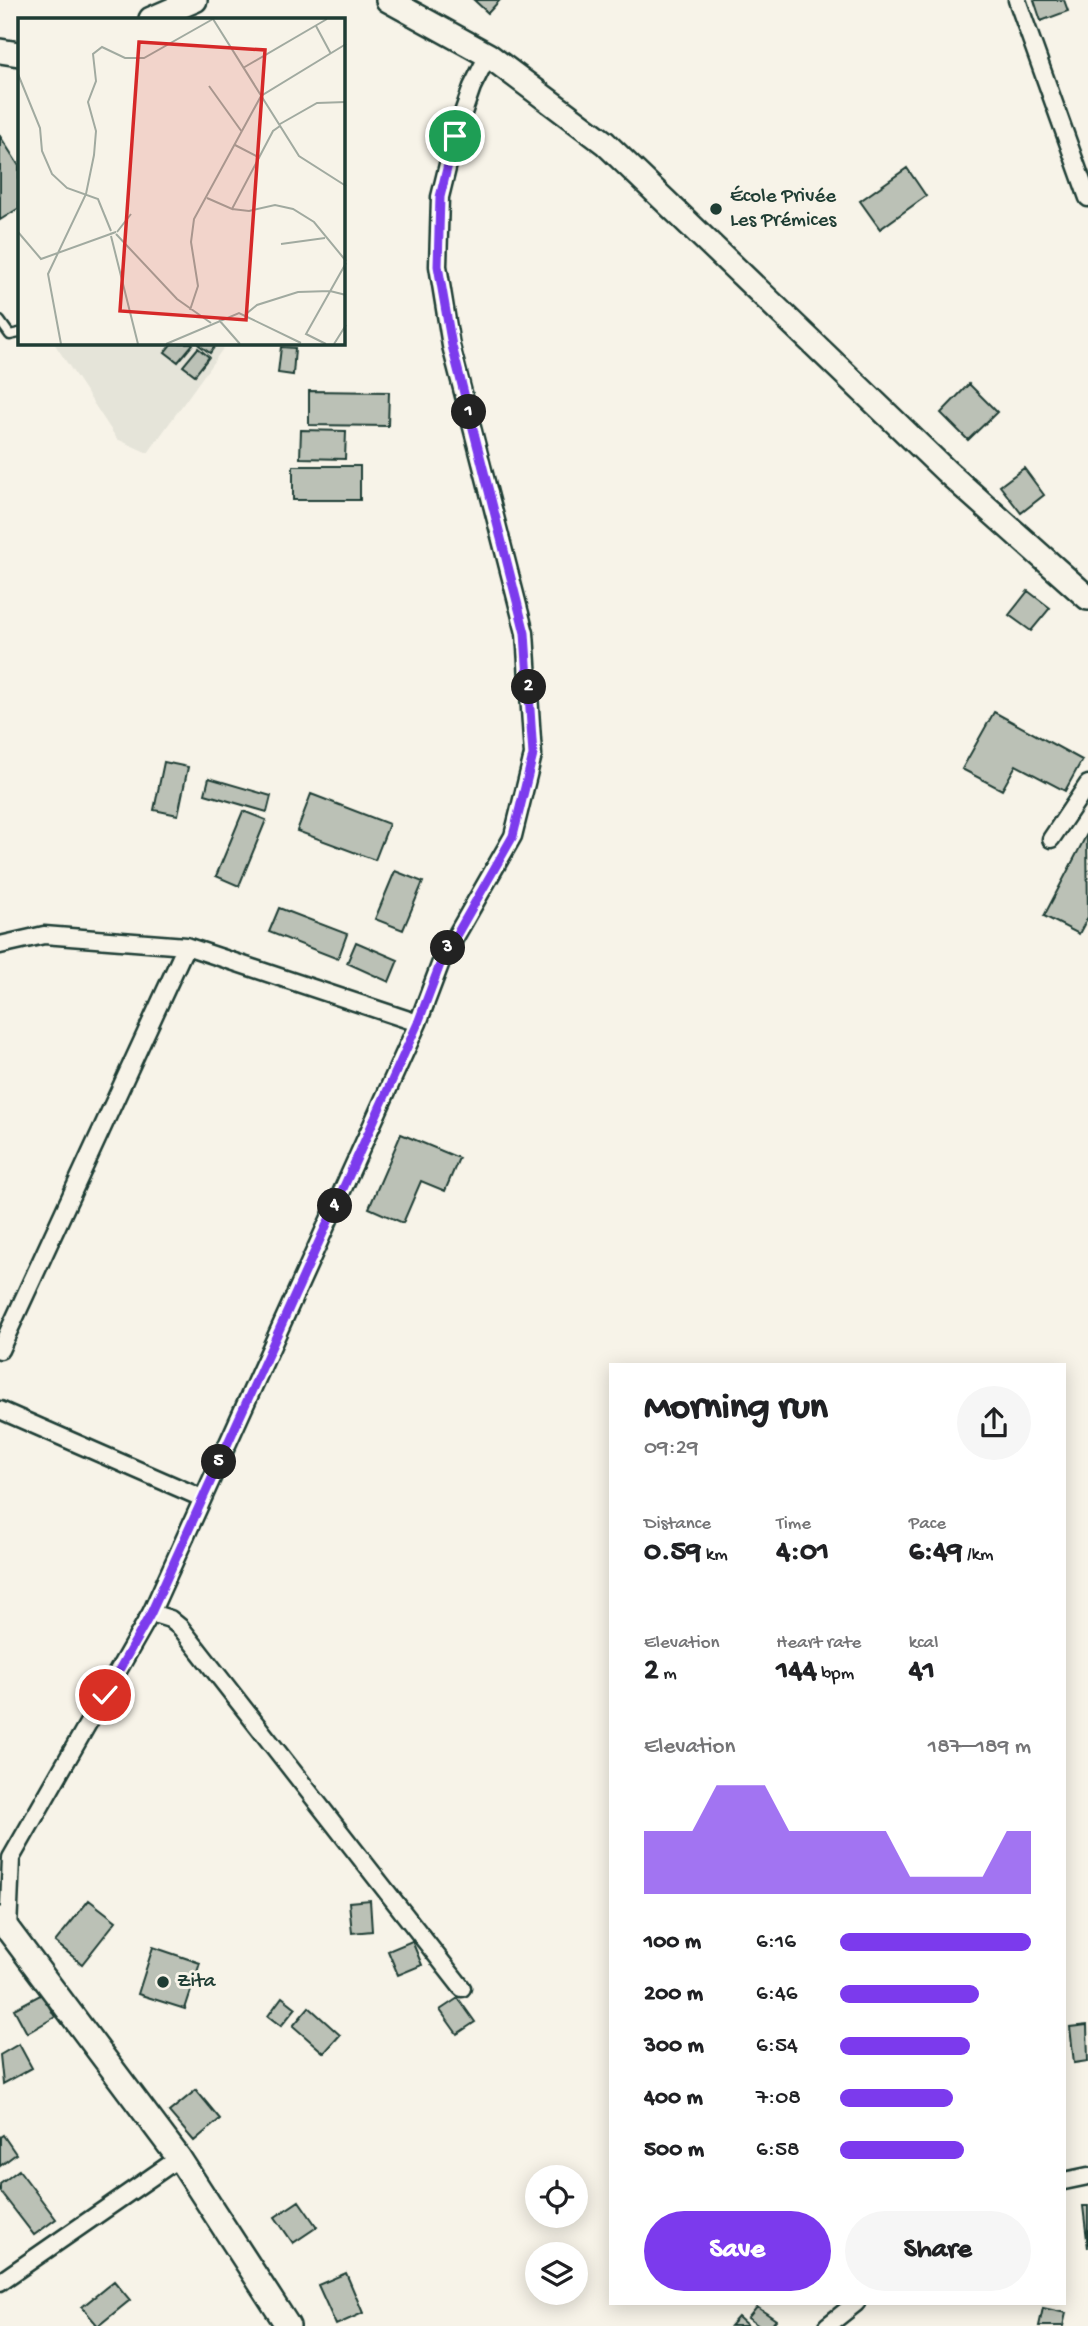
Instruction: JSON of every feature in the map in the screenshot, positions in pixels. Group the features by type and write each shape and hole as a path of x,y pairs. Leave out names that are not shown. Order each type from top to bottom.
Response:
{"street":[{"path":"153,18 195,0"},
{"path":"388,0 488,55 605,142 946,471 1088,598"},
{"path":"1017,0 1088,198"},
{"path":"288,2326 179,2158 3,1928 11,1858 151,1613 418,1023 441,962 513,836 533,755 525,633 452,346 438,266 440,197 459,124 472,87 488,55"},
{"path":"1051,839 1088,785"},
{"path":"0,946 44,935 186,946 418,1023"},
{"path":"0,1350 186,946"},
{"path":"0,1410 202,1498"},
{"path":"151,1613 170,1619 181,1628 462,1988"},
{"path":"0,2282 179,2158"},
{"path":"1066,2181 1088,2176"},
{"path":"827,2326 853,2305"}],"lane":[{"path":"0,321 10,335 18,333"}],"shaded area":[{"path":"55,345 226,345 148,453 117,439"}],"building":[{"path":"474,0 500,0 488,13"},
{"path":"1034,0 1064,0 1068,11 1041,21"},
{"path":"0,136 18,164 18,209 0,220"},
{"path":"907,168 926,196 880,229 860,201"},
{"path":"170,345 192,345 178,362 165,352"},
{"path":"199,345 216,345 210,353"},
{"path":"281,347 295,348 293,375 278,373"},
{"path":"198,348 209,357 195,375 183,366"},
{"path":"969,384 997,412 968,440 941,413"},
{"path":"309,391 389,392 388,426 309,425"},
{"path":"301,430 346,431 345,459 300,458"},
{"path":"293,466 360,466 360,500 293,500"},
{"path":"1024,468 1044,495 1021,513 1000,486"},
{"path":"1028,591 1050,608 1031,631 1009,615"},
{"path":"994,712 1082,760 1065,791 1016,765 1002,790 962,769"},
{"path":"164,762 188,767 178,815 154,810"},
{"path":"209,778 271,796 267,812 205,794"},
{"path":"311,794 389,824 375,860 297,831"},
{"path":"243,811 266,820 239,886 216,876"},
{"path":"1087,834 1088,917 1079,934 1044,916"},
{"path":"395,871 423,882 403,930 375,919"},
{"path":"279,908 347,934 338,959 269,932"},
{"path":"356,942 398,960 389,982 347,963"},
{"path":"401,1134 459,1158 445,1191 421,1181 403,1223 369,1208"},
{"path":"89,1900 116,1921 82,1964 55,1942"},
{"path":"370,1900 372,1931 352,1933 349,1902"},
{"path":"412,1941 422,1965 398,1975 388,1951"},
{"path":"153,1947 200,1963 185,2009 138,1994"},
{"path":"42,1994 55,2017 27,2033 14,2009"},
{"path":"282,1997 296,2008 281,2026 268,2016"},
{"path":"458,1998 475,2022 457,2034 440,2010"},
{"path":"309,2007 340,2035 324,2053 293,2026"},
{"path":"1087,2025 1088,2061 1074,2063 1070,2027"},
{"path":"19,2044 32,2068 3,2084 0,2055"},
{"path":"196,2090 220,2119 194,2141 169,2112"},
{"path":"3,2135 16,2154 0,2166 0,2137"},
{"path":"19,2170 56,2219 34,2235 0,2191 0,2184"},
{"path":"299,2201 317,2227 293,2243 275,2217"},
{"path":"1083,2206 1088,2206 1088,2248"},
{"path":"346,2273 363,2313 336,2325 318,2285"},
{"path":"114,2281 130,2300 98,2326 82,2307"},
{"path":"757,2307 776,2320 771,2326 759,2326 748,2318"},
{"path":"1043,2308 1066,2313 1063,2326 1039,2326"},
{"path":"738,2317 748,2326 730,2326"}],"place":[{"name":"École Privée Les Prémices","path":"716,209"},
{"name":"Zita","path":"163,1982"}],"route":[{"path":"105,1695 151,1613 418,1023 441,962 513,836 533,755 525,633 452,346 438,266 440,197 455,136"}]}
